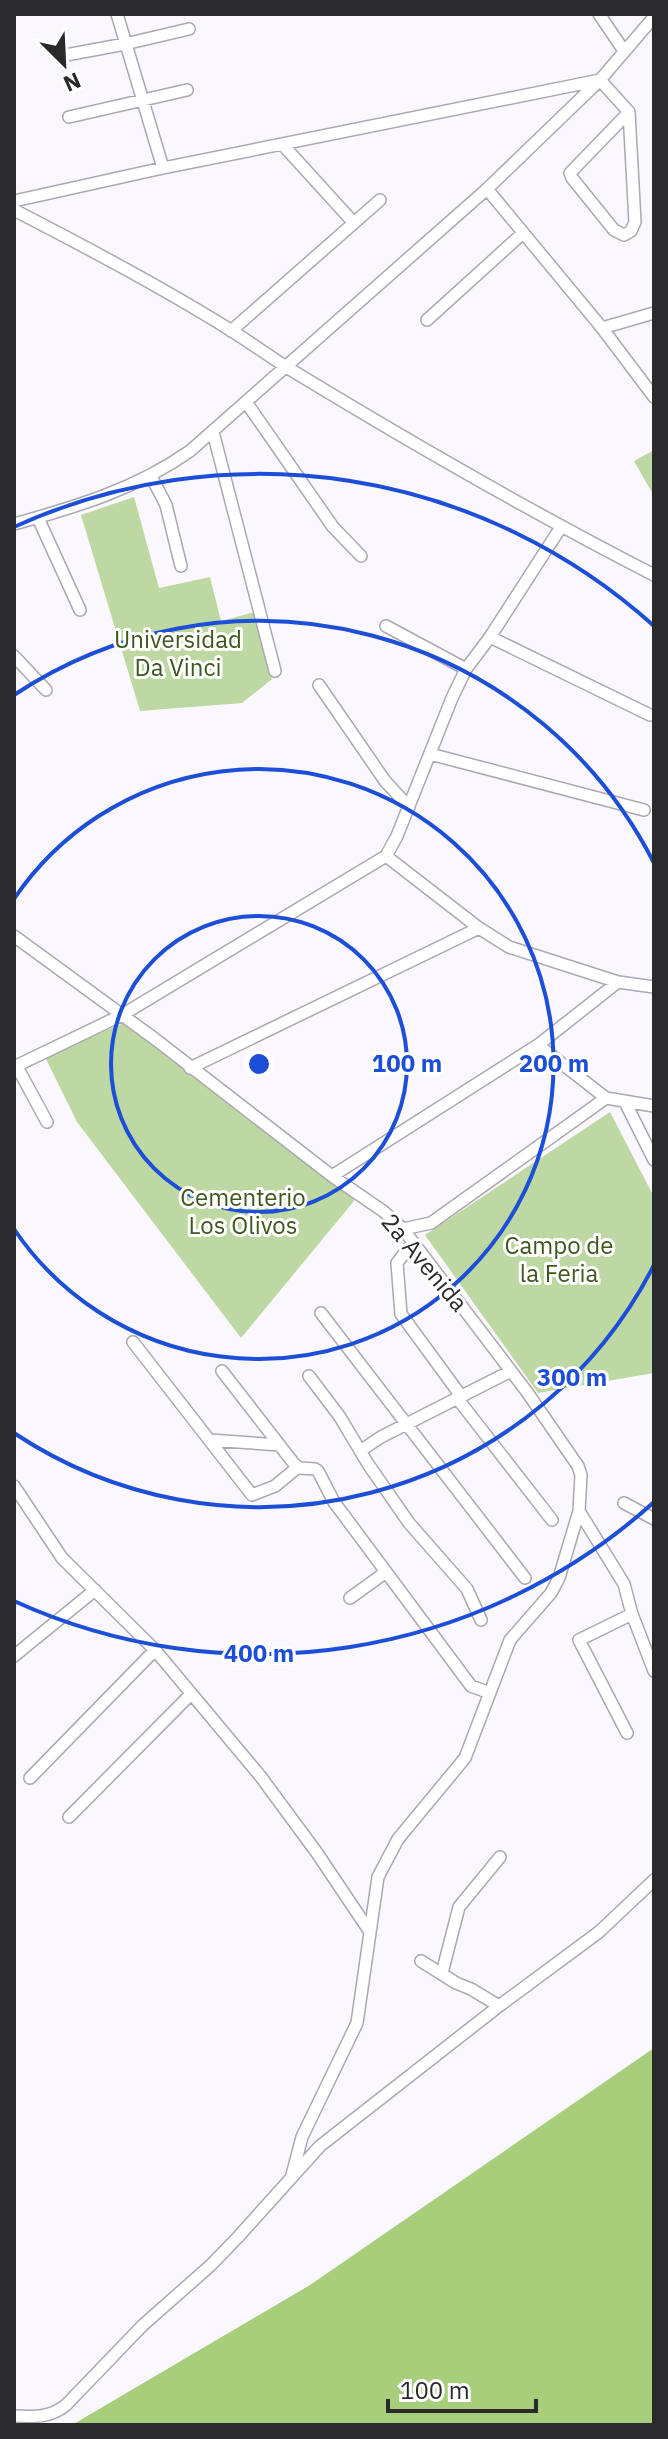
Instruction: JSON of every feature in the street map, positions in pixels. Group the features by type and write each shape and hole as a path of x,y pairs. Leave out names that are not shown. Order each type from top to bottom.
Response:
{"street":[{"path":"117,14 163,168"},
{"path":"599,14 624,51"},
{"path":"14,524 88,503 151,476 190,451 487,189 600,80 654,17"},
{"path":"66,55 189,29"},
{"path":"600,80 629,112 635,222 631,231 624,235 614,230 570,173 629,112"},
{"path":"14,201 558,86 600,80"},
{"path":"69,117 187,90"},
{"path":"282,144 353,222"},
{"path":"487,189 602,328 654,397"},
{"path":"231,331 380,200"},
{"path":"14,210 92,250 561,527 654,575"},
{"path":"427,320 523,233"},
{"path":"602,328 654,313"},
{"path":"246,402 333,527 361,556"},
{"path":"213,432 275,671"},
{"path":"151,476 166,505 181,566"},
{"path":"38,518 80,610"},
{"path":"47,1122 15,1066 122,1015 386,856 466,669 561,527"},
{"path":"386,626 466,669"},
{"path":"490,637 650,715"},
{"path":"14,656 46,690"},
{"path":"319,685 385,781 409,807"},
{"path":"430,754 644,810"},
{"path":"386,856 479,928 509,947 618,982 654,987"},
{"path":"190,1068 479,928"},
{"name":"2a Avenida","path":"14,936 403,1229 511,1371 578,1466 581,1475 579,1511 559,1578 551,1593 510,1640 465,1758 398,1839 378,1877 357,2023 302,2137 292,2175"},
{"path":"332,1176 538,1045 618,982"},
{"path":"538,1045 606,1098 654,1106"},
{"path":"403,1229 431,1223 606,1098"},
{"path":"625,1102 654,1160"},
{"path":"413,1242 397,1263 401,1314 552,1520"},
{"path":"321,1313 525,1578"},
{"path":"133,1342 252,1495 275,1486 298,1467"},
{"path":"222,1371 298,1467 318,1471 334,1502 471,1686 490,1693"},
{"path":"360,1451 511,1371"},
{"path":"309,1376 340,1417 409,1523 467,1589 481,1620"},
{"path":"210,1440 279,1445"},
{"path":"14,1486 62,1558 155,1650 261,1777 370,1932"},
{"path":"624,1503 654,1519"},
{"path":"579,1511 624,1584 654,1671"},
{"path":"350,1598 386,1572"},
{"path":"14,1656 95,1590"},
{"path":"627,1733 579,1640 632,1614"},
{"path":"30,1778 155,1650"},
{"path":"69,1817 191,1694"},
{"path":"442,1973 459,1907 500,1857"},
{"path":"14,2416 36,2417 56,2413 66,2405 143,2325 230,2246 320,2146 599,1932 654,1880"},
{"path":"421,1961 499,2006"}],"green space":[{"path":"654,450 654,496 634,461"},
{"name":"Universidad Da Vinci","path":"134,497 159,588 210,577 221,621 255,612 272,679 242,703 140,711 81,515"},
{"name":"Cementerio Los Olivos","path":"126,1022 353,1198 354,1201 241,1338 77,1122 45,1057"},
{"name":"Campo de la Feria","path":"610,1112 654,1197 654,1373 538,1393 425,1235"},
{"path":"654,2048 654,2425 72,2425 310,2285"}]}
